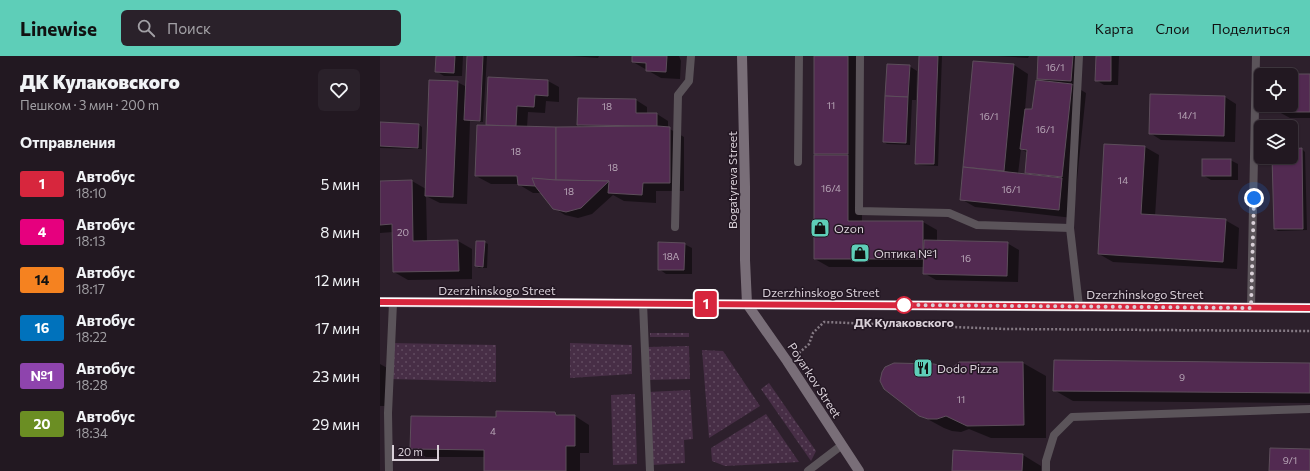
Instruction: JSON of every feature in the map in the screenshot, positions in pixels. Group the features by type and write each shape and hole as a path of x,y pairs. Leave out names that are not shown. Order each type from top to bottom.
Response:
{"main road":[{"name":"Bogatyreva Street","path":"742,56 746,186 745,260 747,304"},
{"name":"Dzerzhinskogo Street","path":"380,302 1310,308"},
{"name":"Poyarkov Street","path":"747,304 787,361 859,471"}],"lane":[{"path":"675,227 678,96 689,81 691,56"},
{"path":"798,162 799,56"},
{"path":"860,56 859,211 949,213 977,225 1070,228"},
{"path":"1079,56 1070,228 1079,306"},
{"path":"1251,308 1256,56"},
{"path":"389,471 384,413 393,302"},
{"path":"643,304 650,471"},
{"path":"1046,471 1046,461 1054,435 1072,417 1310,409"},
{"path":"808,471 842,445"}],"path":[{"path":"799,353 809,344 813,333 824,322 1005,329 1310,331"}],"shaded area":[{"path":"650,333 689,333 689,337 650,337"},
{"path":"390,343 496,345 496,382 390,379"},
{"path":"570,343 632,345 632,374 570,378"},
{"path":"689,346 690,379 649,380 648,347"},
{"path":"702,350 723,351 760,406 709,438"},
{"path":"769,383 816,451 811,461 761,389"},
{"path":"690,390 693,439 684,440 685,463 652,465 648,392"},
{"path":"635,394 637,464 613,465 611,395"},
{"path":"766,414 799,462 725,466 712,461 711,448"}],"building":[{"path":"436,56 455,56 454,73 435,72"},
{"path":"467,56 483,56 480,121 464,120"},
{"path":"632,56 667,56 666,72 646,71 646,63 632,62"},
{"path":"814,56 848,56 848,154 814,154"},
{"path":"919,56 938,56 934,164 915,164"},
{"path":"1038,56 1073,56 1071,81 1037,79"},
{"path":"1096,56 1111,56 1111,81 1095,81"},
{"path":"973,61 1014,64 1004,171 963,167"},
{"path":"887,64 910,65 908,97 885,96"},
{"path":"1298,74 1310,74 1310,112 1298,112"},
{"path":"488,77 548,80 548,96 535,95 534,107 517,106 516,126 486,125"},
{"path":"429,80 458,81 453,197 425,196"},
{"path":"1036,80 1072,84 1062,177 1025,173 1027,150 1020,149 1025,109 1032,109"},
{"path":"1150,94 1225,96 1224,136 1149,134"},
{"path":"885,96 908,97 906,143 883,142"},
{"path":"578,98 636,99 636,113 657,113 657,126 577,125"},
{"path":"380,122 419,124 418,148 380,146"},
{"path":"477,125 556,127 556,180 535,179 535,186 518,185 517,176 475,176"},
{"path":"556,127 670,127 670,183 643,183 642,195 608,193 609,181 556,180"},
{"path":"1104,144 1145,146 1141,214 1226,219 1223,262 1098,254"},
{"path":"1298,148 1302,148 1303,229 1274,229 1272,164 1298,164"},
{"path":"814,155 848,155 848,221 923,221 923,259 814,259"},
{"path":"1202,159 1231,159 1231,176 1202,176"},
{"path":"963,167 1062,178 1059,210 960,200"},
{"path":"532,178 609,181 581,208 566,212 553,209 535,186"},
{"path":"412,180 413,241 458,240 459,271 393,272 392,224 380,225 380,181"},
{"path":"924,240 1008,242 1007,276 923,274"},
{"path":"476,241 485,241 483,267 475,266"},
{"path":"658,242 685,243 684,270 658,270"},
{"path":"1054,360 1310,363 1310,393 1053,391"},
{"path":"959,362 1023,362 1024,425 967,426 946,416 937,419 928,419 919,416 884,389 880,381 885,367 894,363 934,364 950,370"},
{"path":"496,411 555,412 556,415 575,415 575,446 566,446 566,471 484,471 484,450 410,449 411,416 496,417"},
{"path":"1270,448 1310,449 1310,471 1269,471"},
{"path":"953,450 1023,454 1022,471 952,471"}],"bus line":[{"name":"1","path":"380,302 1310,308"}],"place":[{"name":"Ozon","path":"820,228"},
{"name":"Оптика №1","path":"860,253"},
{"name":"ДК Кулаковского","path":"904,305"},
{"name":"Dodo Pizza","path":"923,368"}],"route":[{"path":"904,305 1251,308 1254,198"}]}
